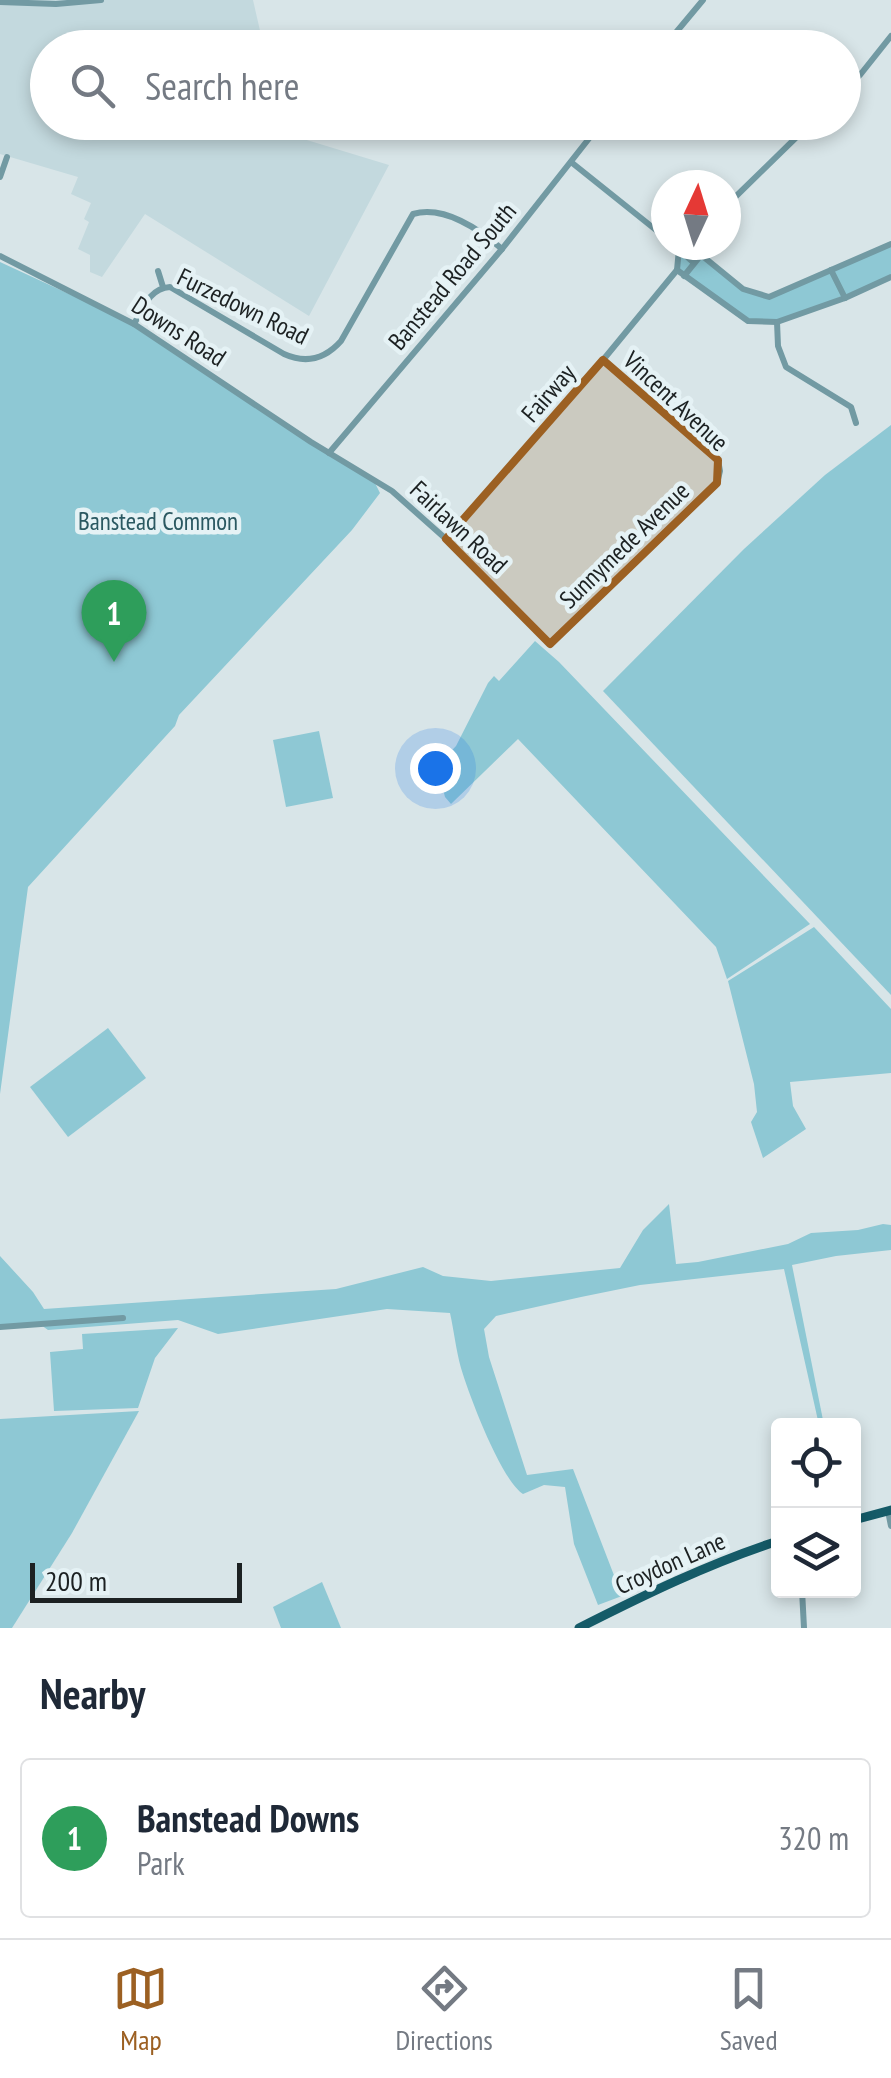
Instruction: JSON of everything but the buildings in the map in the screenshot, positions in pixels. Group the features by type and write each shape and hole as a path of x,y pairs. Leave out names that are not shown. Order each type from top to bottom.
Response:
{"main road":[{"path":"861,1518 889,1510"},
{"name":"Croydon Lane","path":"579,1628 735,1555 771,1543"}],"street":[{"path":"0,2 38,5 101,0"},
{"path":"678,30 703,0"},
{"path":"861,75 891,36"},
{"name":"Banstead Road South","path":"329,454 588,140"},
{"path":"741,191 794,140"},
{"path":"0,176 8,158"},
{"path":"571,162 651,226"},
{"name":"Furzedown Road","path":"134,324 153,292 170,287 284,354 307,360 325,354 340,341 413,214 429,212 462,221 502,249"},
{"path":"707,260 744,289 769,297 891,244"},
{"name":"Downs Road","path":"0,256 134,324 329,454"},
{"path":"678,260 676,270 748,321 778,322 891,277"},
{"path":"684,276 697,260"},
{"name":"Fairway","path":"446,540 604,360 676,270"},
{"path":"831,270 845,298"},
{"path":"158,271 162,287"},
{"path":"778,322 778,346 786,367 850,407 856,423"},
{"name":"Vincent Avenue","path":"604,360 718,460 720,471"},
{"name":"Fairlawn Road","path":"329,454 392,492 550,644"},
{"name":"Sunnymede Avenue","path":"550,644 717,482 720,471"},
{"path":"0,1327 123,1318"},
{"path":"889,1510 891,1526"},
{"path":"802,1598 804,1628"}],"highlighted area":[{"path":"603,360 718,460 717,483 550,644 446,539"}],"shaded area":[{"path":"0,0 253,0 260,30 30,30 30,140 307,140 389,165 309,316 145,214 102,277 90,272 90,255 78,249 89,222 84,219 91,203 71,194 78,177 0,154"}],"green space":[{"path":"891,244 891,277 777,322 748,321 677,270 680,260 705,260 743,289 769,297"},
{"name":"Banstead Common","path":"0,262 134,324 374,481 380,493 352,530 179,715 175,726 28,887 0,1094"},
{"path":"891,425 891,995 603,691 744,549 825,475"},
{"path":"535,641 810,924 727,979 716,947 518,739 451,804 445,797 437,766 456,746 488,683 494,676 499,681"},
{"path":"319,731 333,798 286,807 273,740"},
{"path":"814,927 891,1009 891,1073 790,1082 793,1106 806,1129 763,1158 751,1122 757,1112 754,1084 728,981"},
{"path":"108,1028 146,1078 68,1137 30,1087"},
{"path":"669,1204 676,1264 788,1244 811,1233 883,1224 891,1225 891,1250 792,1265 823,1418 817,1418 784,1269 640,1285 496,1316 484,1329 489,1357 527,1475 573,1469 622,1596 598,1605 574,1544 565,1487 544,1485 523,1494 514,1486 487,1436 465,1381 450,1313 387,1309 218,1334 178,1320 48,1330 41,1325 0,1327 0,1256 44,1309 336,1289 423,1267 443,1276 491,1281 620,1268 643,1230"},
{"path":"178,1328 155,1358 138,1408 54,1411 50,1352 83,1349 82,1334"},
{"path":"139,1411 72,1533 12,1628 0,1628 0,1419"},
{"path":"322,1582 341,1628 281,1628 273,1607"}],"place":[{"name":"Banstead Downs","path":"114,662"}]}
